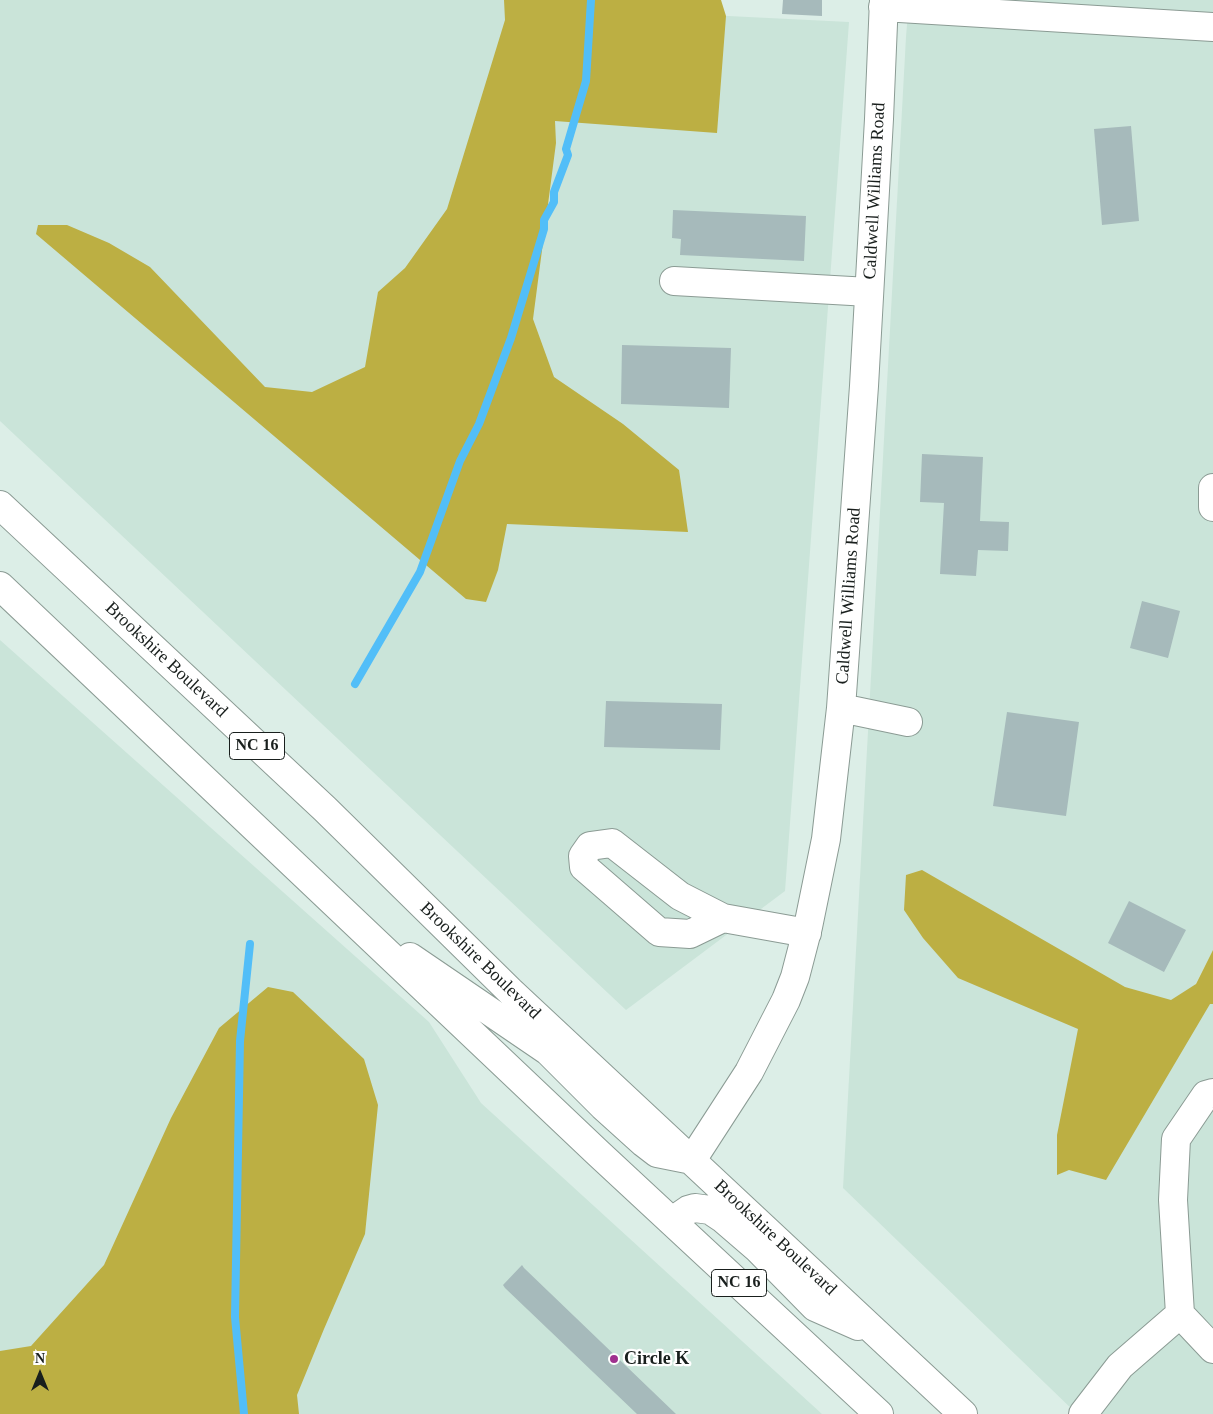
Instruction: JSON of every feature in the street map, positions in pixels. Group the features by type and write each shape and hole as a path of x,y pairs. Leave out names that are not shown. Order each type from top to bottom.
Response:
{"main road":[{"path":"884,4 1213,27"},
{"name":"Caldwell Williams Road","path":"692,1160 749,1072 786,1000 795,977 807,933 826,839 841,708 869,292 884,4"},
{"path":"674,281 869,292"},
{"path":"1213,488 1213,507"},
{"name":"Brookshire Boulevard","path":"0,505 317,802 510,991 963,1414"},
{"name":"NC 16","path":"0,586 570,1127 879,1414"},
{"path":"841,708 908,722"},
{"path":"723,918 690,934 659,932 584,867 583,856 590,846 612,843 680,896 723,918 807,933"},
{"path":"347,914 548,1051 603,1106 657,1153 692,1160"},
{"path":"1213,1093 1206,1095 1176,1140 1173,1200 1180,1314 1213,1349"},
{"path":"672,1221 688,1210 695,1208 710,1210 758,1249 815,1306 878,1334"},
{"path":"1083,1414 1120,1366 1180,1314"}],"shaded area":[{"path":"0,0 648,0 648,12 849,22 785,891 626,1010 0,421"},
{"path":"504,0 721,0 726,16 717,133 555,121 556,143 533,319 554,377 623,424 679,470 688,532 507,524 498,570 486,602 466,599 36,234 38,225 67,225 109,243 150,267 265,387 312,392 365,367 378,292 405,268 447,209 505,20"},
{"path":"909,0 1213,0 1213,950 1187,1001 1213,1004 1213,1414 1077,1414 843,1188"},
{"path":"0,640 429,1022 481,1103 822,1414 0,1414"},
{"path":"922,870 1125,987 1171,1000 1196,984 1213,950 1213,1004 1210,1004 1106,1180 1069,1170 1057,1175 1057,1135 1078,1029 958,978 923,938 904,910 906,875"},
{"path":"268,987 293,992 364,1059 378,1105 365,1234 297,1395 299,1414 0,1414 0,1351 31,1346 104,1265 171,1118 219,1028"}],"building":[{"path":"783,0 822,0 822,16 782,14"},
{"path":"1131,126 1139,221 1102,225 1094,129"},
{"path":"673,210 806,216 804,261 680,255 681,239 672,238"},
{"path":"622,345 731,348 729,408 621,404"},
{"path":"922,454 983,457 980,521 1009,522 1008,551 978,550 976,576 940,574 944,503 920,502"},
{"path":"1142,601 1180,611 1168,658 1130,648"},
{"path":"606,701 722,704 720,750 604,747"},
{"path":"1007,712 1079,722 1066,816 993,806"},
{"path":"1129,901 1186,930 1164,972 1108,943"},
{"path":"522,1265 676,1414 637,1414 505,1288 503,1285"}],"waterway":[{"path":"355,684 420,572 460,461 479,424 511,338 544,229 544,220 554,202 554,192 568,155 566,149 586,81 591,0"},
{"path":"244,1414 235,1317 240,1041 250,944"}],"place":[{"name":"Circle K","path":"614,1359"}]}
